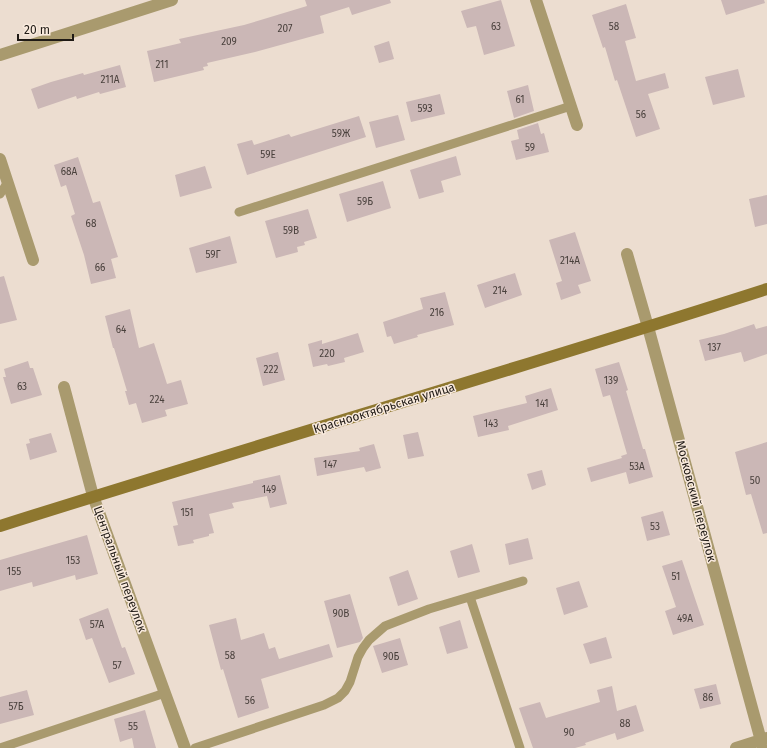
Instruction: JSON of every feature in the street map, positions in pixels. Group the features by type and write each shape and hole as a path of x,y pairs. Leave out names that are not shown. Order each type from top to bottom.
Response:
{"main road":[{"name":"Краснооктябрьская улица","path":"0,526 93,496 648,327 767,289"}],"street":[{"path":"0,54 172,0"},
{"path":"536,0 577,125"},
{"path":"0,159 33,260"},
{"name":"Московский переулок","path":"627,254 764,742"},
{"name":"Центральный переулок","path":"64,387 93,496 185,748"},
{"path":"736,748 764,742"}],"lane":[{"path":"239,212 571,106"},
{"path":"0,194 8,182"},
{"path":"195,748 324,706 338,698 345,691 350,682 363,648 376,633 385,626 429,609 524,581"},
{"path":"470,597 520,748"},
{"path":"0,748 165,693"}],"building":[{"path":"305,0 390,0 391,3 352,15 349,7 320,16 324,33 255,52 207,63 208,66 203,67 204,70 154,82 147,51 181,43 179,39 244,25 307,6"},
{"path":"501,0 515,46 484,55 476,26 467,28 461,11"},
{"path":"721,0 764,0 765,3 726,15"},
{"path":"626,4 636,38 625,41 636,81 665,73 669,88 648,94 660,129 636,137 617,80 615,81 605,47 603,48 592,15"},
{"path":"389,41 394,59 379,63 374,46"},
{"path":"120,65 126,87 100,94 99,92 77,99 76,96 38,109 31,89 83,73 84,75"},
{"path":"738,69 745,97 713,105 705,77"},
{"path":"528,85 534,111 514,118 507,91"},
{"path":"440,94 445,114 411,122 406,102"},
{"path":"398,115 405,140 376,148 369,122"},
{"path":"359,116 366,137 247,175 237,144 252,140 254,145 289,134 291,137"},
{"path":"538,123 541,134 544,133 549,152 516,160 511,141 519,139 517,130"},
{"path":"456,156 461,175 441,181 444,192 419,199 410,170"},
{"path":"78,157 93,203 100,201 118,257 111,259 116,278 91,284 84,255 71,216 75,214 66,185 61,187 54,165"},
{"path":"205,166 212,188 180,197 175,175"},
{"path":"383,181 391,208 347,222 339,194"},
{"path":"767,195 767,224 755,227 749,199"},
{"path":"308,209 317,238 304,242 305,245 297,247 298,252 276,258 265,221"},
{"path":"575,232 591,281 578,285 581,293 561,300 556,283 562,281 549,240"},
{"path":"230,236 237,263 196,273 189,248"},
{"path":"515,273 522,295 485,308 477,285"},
{"path":"4,276 17,320 0,324 0,277"},
{"path":"445,292 454,325 417,335 418,337 394,344 391,336 387,337 383,322 423,309 420,298"},
{"path":"130,309 139,348 154,343 167,384 181,380 188,404 165,410 167,416 142,423 136,403 129,405 125,391 127,391 113,348 105,316"},
{"path":"754,324 756,329 767,326 767,354 744,362 741,352 705,361 699,340 724,334"},
{"path":"358,333 364,352 344,358 345,362 328,366 327,364 313,367 308,344 322,340 322,344"},
{"path":"278,352 285,380 263,386 256,358"},
{"path":"28,361 30,368 33,368 42,395 11,404 3,377 6,377 4,369"},
{"path":"619,362 628,390 626,391 643,449 645,449 653,477 629,484 626,472 591,482 587,468 622,458 621,456 627,454 610,395 603,397 595,369"},
{"path":"551,388 558,410 508,426 509,430 478,437 473,416 527,403 525,396"},
{"path":"418,432 424,456 408,459 403,435"},
{"path":"51,433 57,452 30,460 26,444 30,443 29,439"},
{"path":"767,442 767,533 763,534 751,494 746,495 735,452"},
{"path":"374,444 381,468 366,472 364,467 317,476 314,458 360,451 359,448"},
{"path":"542,470 546,485 532,490 527,474"},
{"path":"280,475 287,504 270,508 267,496 232,503 234,508 209,514 214,533 209,534 209,536 193,540 194,543 178,546 173,526 178,525 172,502 253,483 253,481"},
{"path":"663,511 670,535 647,541 641,517"},
{"path":"87,535 98,574 76,580 75,575 33,587 32,582 0,591 0,560"},
{"path":"528,538 533,559 509,565 505,544"},
{"path":"472,544 480,572 458,578 450,551"},
{"path":"682,560 704,625 673,635 665,611 676,607 662,566"},
{"path":"408,570 418,599 398,606 389,577"},
{"path":"579,581 588,607 564,615 556,588"},
{"path":"350,594 363,638 360,642 337,648 324,601"},
{"path":"108,608 122,648 125,647 135,674 109,683 92,638 86,640 79,619"},
{"path":"236,618 241,640 264,633 269,649 275,647 279,659 329,644 333,657 261,679 269,708 238,718 223,669 221,670 209,625"},
{"path":"460,620 468,648 447,654 439,627"},
{"path":"606,637 612,658 590,664 583,644"},
{"path":"400,638 408,665 382,673 373,646"},
{"path":"716,684 721,704 700,709 694,689"},
{"path":"612,686 617,711 636,705 644,731 617,740 615,733 575,748 533,748 519,708 540,702 546,718 600,702 597,690"},
{"path":"27,690 34,715 0,724 0,697"},
{"path":"145,710 156,748 134,748 132,738 120,742 114,719"}]}
